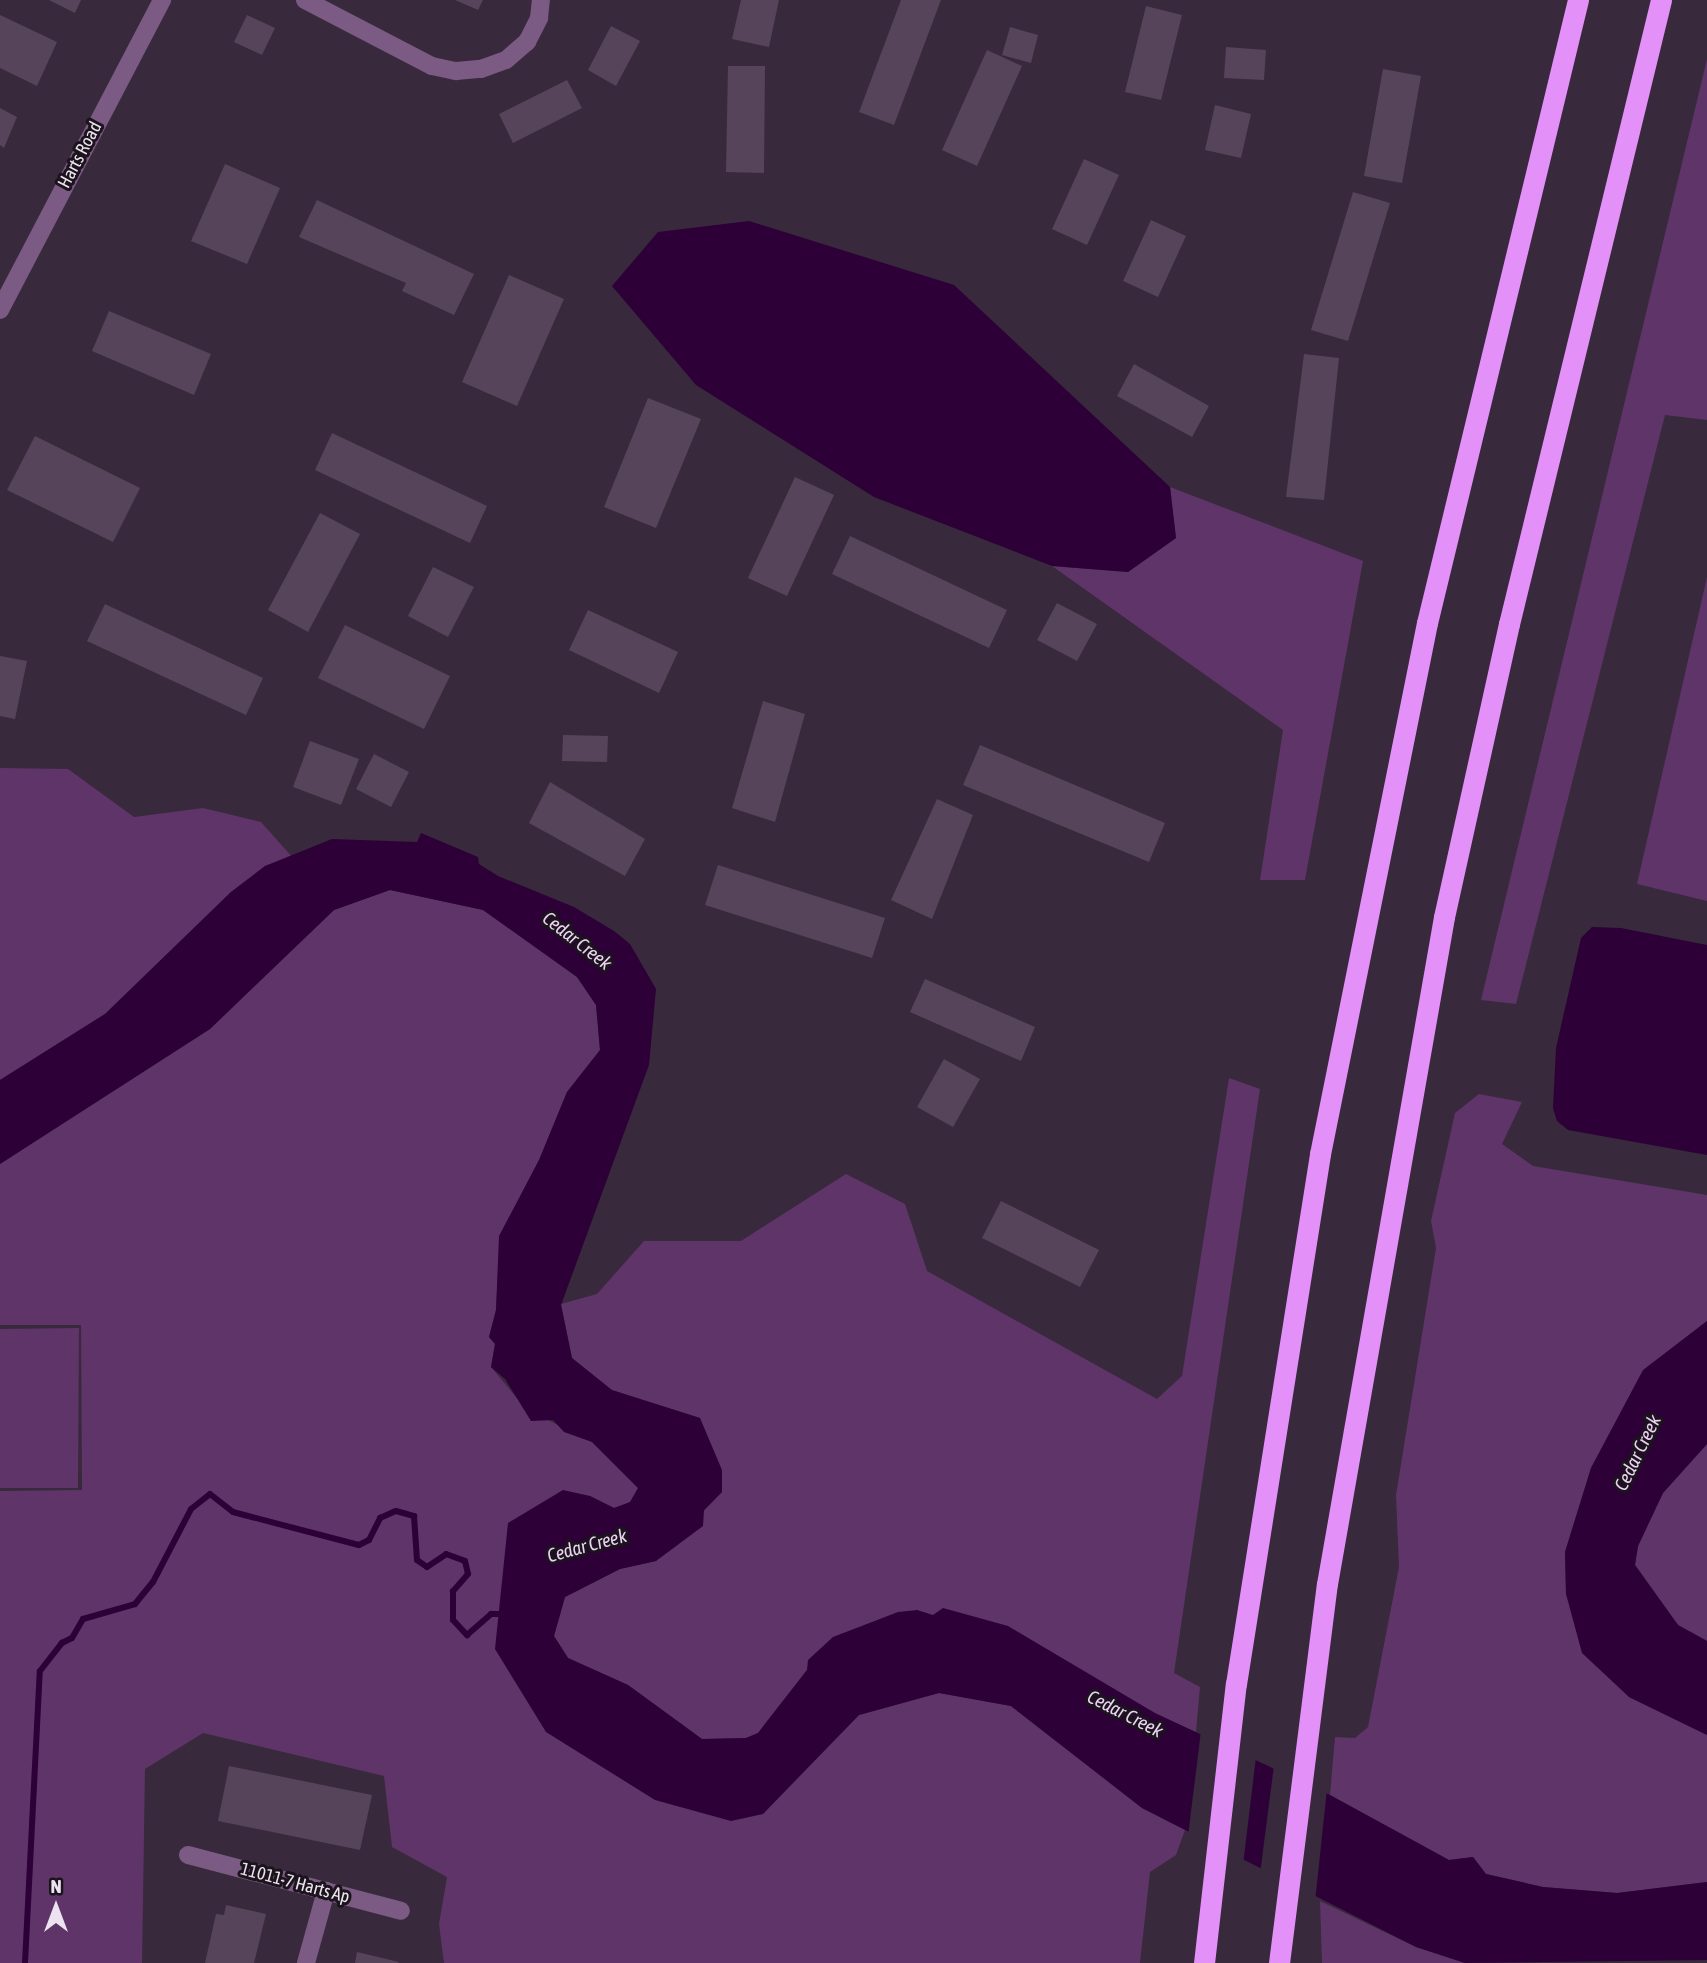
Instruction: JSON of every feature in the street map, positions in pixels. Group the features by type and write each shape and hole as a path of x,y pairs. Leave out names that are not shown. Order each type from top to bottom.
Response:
{"highway":[{"path":"1204,1963 1236,1684 1320,1154 1377,864 1474,423 1578,0"},
{"path":"1279,1963 1308,1709 1444,917 1513,610 1661,0"}],"street":[{"name":"Harts Road","path":"0,310 162,0"},
{"path":"305,0 432,66 456,71 481,69 506,60 527,42 539,18 541,0"},
{"name":"11011-7 Harts Ap","path":"188,1855 401,1911"},
{"path":"306,1963 326,1891"}],"shaded area":[{"path":"1707,59 1707,420 1665,415 1516,1004 1481,1000"},
{"path":"1170,487 1363,561 1305,880 1260,880 1283,730 1052,566 1128,572 1176,538"},
{"path":"1707,577 1707,901 1637,884"},
{"path":"0,768 68,769 134,817 203,808 261,822 293,858 265,866 231,892 105,1014 0,1080"},
{"path":"390,890 483,910 577,977 596,1005 600,1050 567,1092 539,1160 500,1236 496,1310 489,1337 495,1344 491,1367 526,1409 592,1442 638,1488 630,1503 614,1508 590,1496 495,1649 763,1813 859,1715 939,1693 1011,1706 1142,1808 1185,1830 1176,1855 1150,1872 1140,1963 444,1963 439,1924 447,1877 392,1847 384,1776 203,1733 145,1769 142,1963 0,1963 0,1491 82,1490 81,1325 0,1325 0,1164 210,1029 334,910"},
{"path":"1229,1078 1260,1089 1174,1673 1200,1687 1196,1732 917,1610 807,1670 758,1733 746,1738 702,1739 628,1685 568,1658 554,1636 565,1597 620,1569 656,1561 722,1492 700,1418 611,1390 572,1358 561,1304 597,1294 644,1241 741,1241 846,1174 905,1204 927,1271 1157,1399 1182,1376"},
{"path":"1479,1094 1522,1102 1502,1144 1533,1166 1707,1195 1707,1321 1643,1371 1591,1468 1565,1552 1566,1594 1629,1697 1707,1735 1707,1882 1617,1893 1543,1887 1486,1874 1473,1857 1449,1860 1330,1795 1335,1737 1355,1738 1368,1727 1399,1567 1396,1495 1436,1248 1431,1221 1455,1113"},
{"path":"79,1328 78,1488 0,1488 0,1329"},
{"path":"1707,1444 1707,1641 1678,1625 1635,1565 1638,1546 1663,1493"},
{"path":"1320,1901 1416,1947 1465,1963 1322,1963"}],"water":[{"path":"749,221 954,285 1170,487 1176,538 1128,572 1052,566 874,497 696,385 612,286 658,232"},
{"name":"Cedar Creek","path":"421,833 478,857 479,864 498,876 574,907 614,931 630,944 656,989 649,1065 561,1305 572,1358 612,1390 700,1418 722,1470 722,1492 704,1510 703,1526 656,1561 620,1569 565,1597 554,1636 568,1658 628,1685 702,1739 746,1738 758,1733 807,1670 808,1660 833,1637 898,1612 917,1610 933,1615 943,1608 1008,1626 1155,1713 1330,1795 1449,1860 1473,1857 1486,1874 1543,1887 1617,1893 1707,1882 1707,1960 1465,1963 1416,1947 1142,1808 1011,1706 939,1693 859,1715 763,1814 731,1821 655,1800 546,1732 495,1649 508,1523 563,1490 590,1496 614,1508 630,1502 638,1488 592,1442 564,1432 553,1420 531,1421 505,1379 491,1367 495,1344 489,1337 496,1310 499,1236 539,1160 567,1092 600,1050 596,1005 577,977 483,910 390,890 334,910 210,1029 0,1164 0,1080 105,1014 231,892 265,866 332,839 417,842"},
{"path":"1592,927 1621,928 1707,945 1707,1155 1568,1130 1557,1121 1553,1108 1556,1048 1581,938"},
{"name":"Cedar Creek","path":"1707,1321 1707,1444 1663,1493 1638,1546 1635,1565 1678,1625 1707,1641 1707,1735 1629,1697 1582,1653 1566,1594 1565,1552 1591,1468 1643,1370"}],"pier":[{"path":"1201,1731 1256,1757 1243,1865 1188,1836"},
{"path":"1274,1765 1327,1789 1315,1902 1260,1874"}],"building":[{"path":"49,0 81,0 75,13"},
{"path":"455,0 483,0 478,10"},
{"path":"741,0 779,0 769,47 732,39"},
{"path":"901,0 941,0 894,125 859,112"},
{"path":"1146,6 1182,15 1161,100 1125,92"},
{"path":"0,15 57,42 37,86 0,68"},
{"path":"247,15 275,28 262,55 234,42"},
{"path":"611,26 640,41 616,86 588,70"},
{"path":"1010,27 1038,35 1031,63 1002,55"},
{"path":"1226,47 1266,50 1264,80 1224,78"},
{"path":"987,50 1022,66 977,166 942,150"},
{"path":"728,66 765,66 764,173 726,172"},
{"path":"1383,69 1421,76 1402,183 1364,176"},
{"path":"567,80 582,108 513,143 499,114"},
{"path":"1215,105 1251,114 1241,158 1205,150"},
{"path":"0,108 17,117 4,148 0,145"},
{"path":"1084,159 1119,175 1087,245 1052,229"},
{"path":"225,164 280,188 247,264 191,241"},
{"path":"1353,192 1390,203 1348,341 1311,330"},
{"path":"317,200 474,274 454,315 402,291 406,283 299,237"},
{"path":"1151,220 1186,236 1158,297 1123,281"},
{"path":"509,275 564,299 517,406 462,382"},
{"path":"109,311 211,354 194,395 92,351"},
{"path":"1304,354 1339,358 1324,500 1286,497"},
{"path":"1134,364 1209,406 1192,437 1117,396"},
{"path":"648,398 701,419 656,528 604,507"},
{"path":"332,433 487,506 470,543 315,470"},
{"path":"35,436 140,488 113,542 7,490"},
{"path":"795,477 834,495 787,596 748,578"},
{"path":"320,513 360,534 308,632 268,610"},
{"path":"850,536 1007,610 989,648 832,574"},
{"path":"433,567 474,587 448,637 408,616"},
{"path":"1057,603 1097,624 1077,661 1037,640"},
{"path":"105,604 263,678 246,715 87,641"},
{"path":"588,610 678,652 659,693 569,650"},
{"path":"345,625 450,676 424,729 318,678"},
{"path":"0,656 27,661 15,719 0,716"},
{"path":"763,701 805,714 775,822 732,808"},
{"path":"563,735 608,736 607,762 562,761"},
{"path":"310,741 359,759 341,805 293,787"},
{"path":"980,745 1165,823 1149,862 963,785"},
{"path":"374,754 409,772 391,807 356,789"},
{"path":"550,782 645,839 625,876 529,823"},
{"path":"937,799 973,815 932,919 891,900"},
{"path":"718,865 885,918 872,958 705,905"},
{"path":"925,979 1035,1027 1021,1061 910,1012"},
{"path":"944,1059 980,1079 953,1127 917,1107"},
{"path":"1001,1201 1099,1250 1080,1287 982,1238"},
{"path":"229,1766 372,1795 360,1850 218,1821"},
{"path":"226,1905 266,1914 254,1963 205,1963 216,1914 224,1915"},
{"path":"357,1952 399,1962 355,1963"}],"waterway":[{"path":"25,1963 40,1671 62,1643 72,1638 83,1619 135,1604 153,1582 191,1509 210,1494 233,1512 359,1545 369,1540 380,1518 396,1511 414,1516 417,1560 427,1567 446,1554 465,1561 468,1574 453,1591 453,1620 467,1635 491,1614 505,1614"}]}
